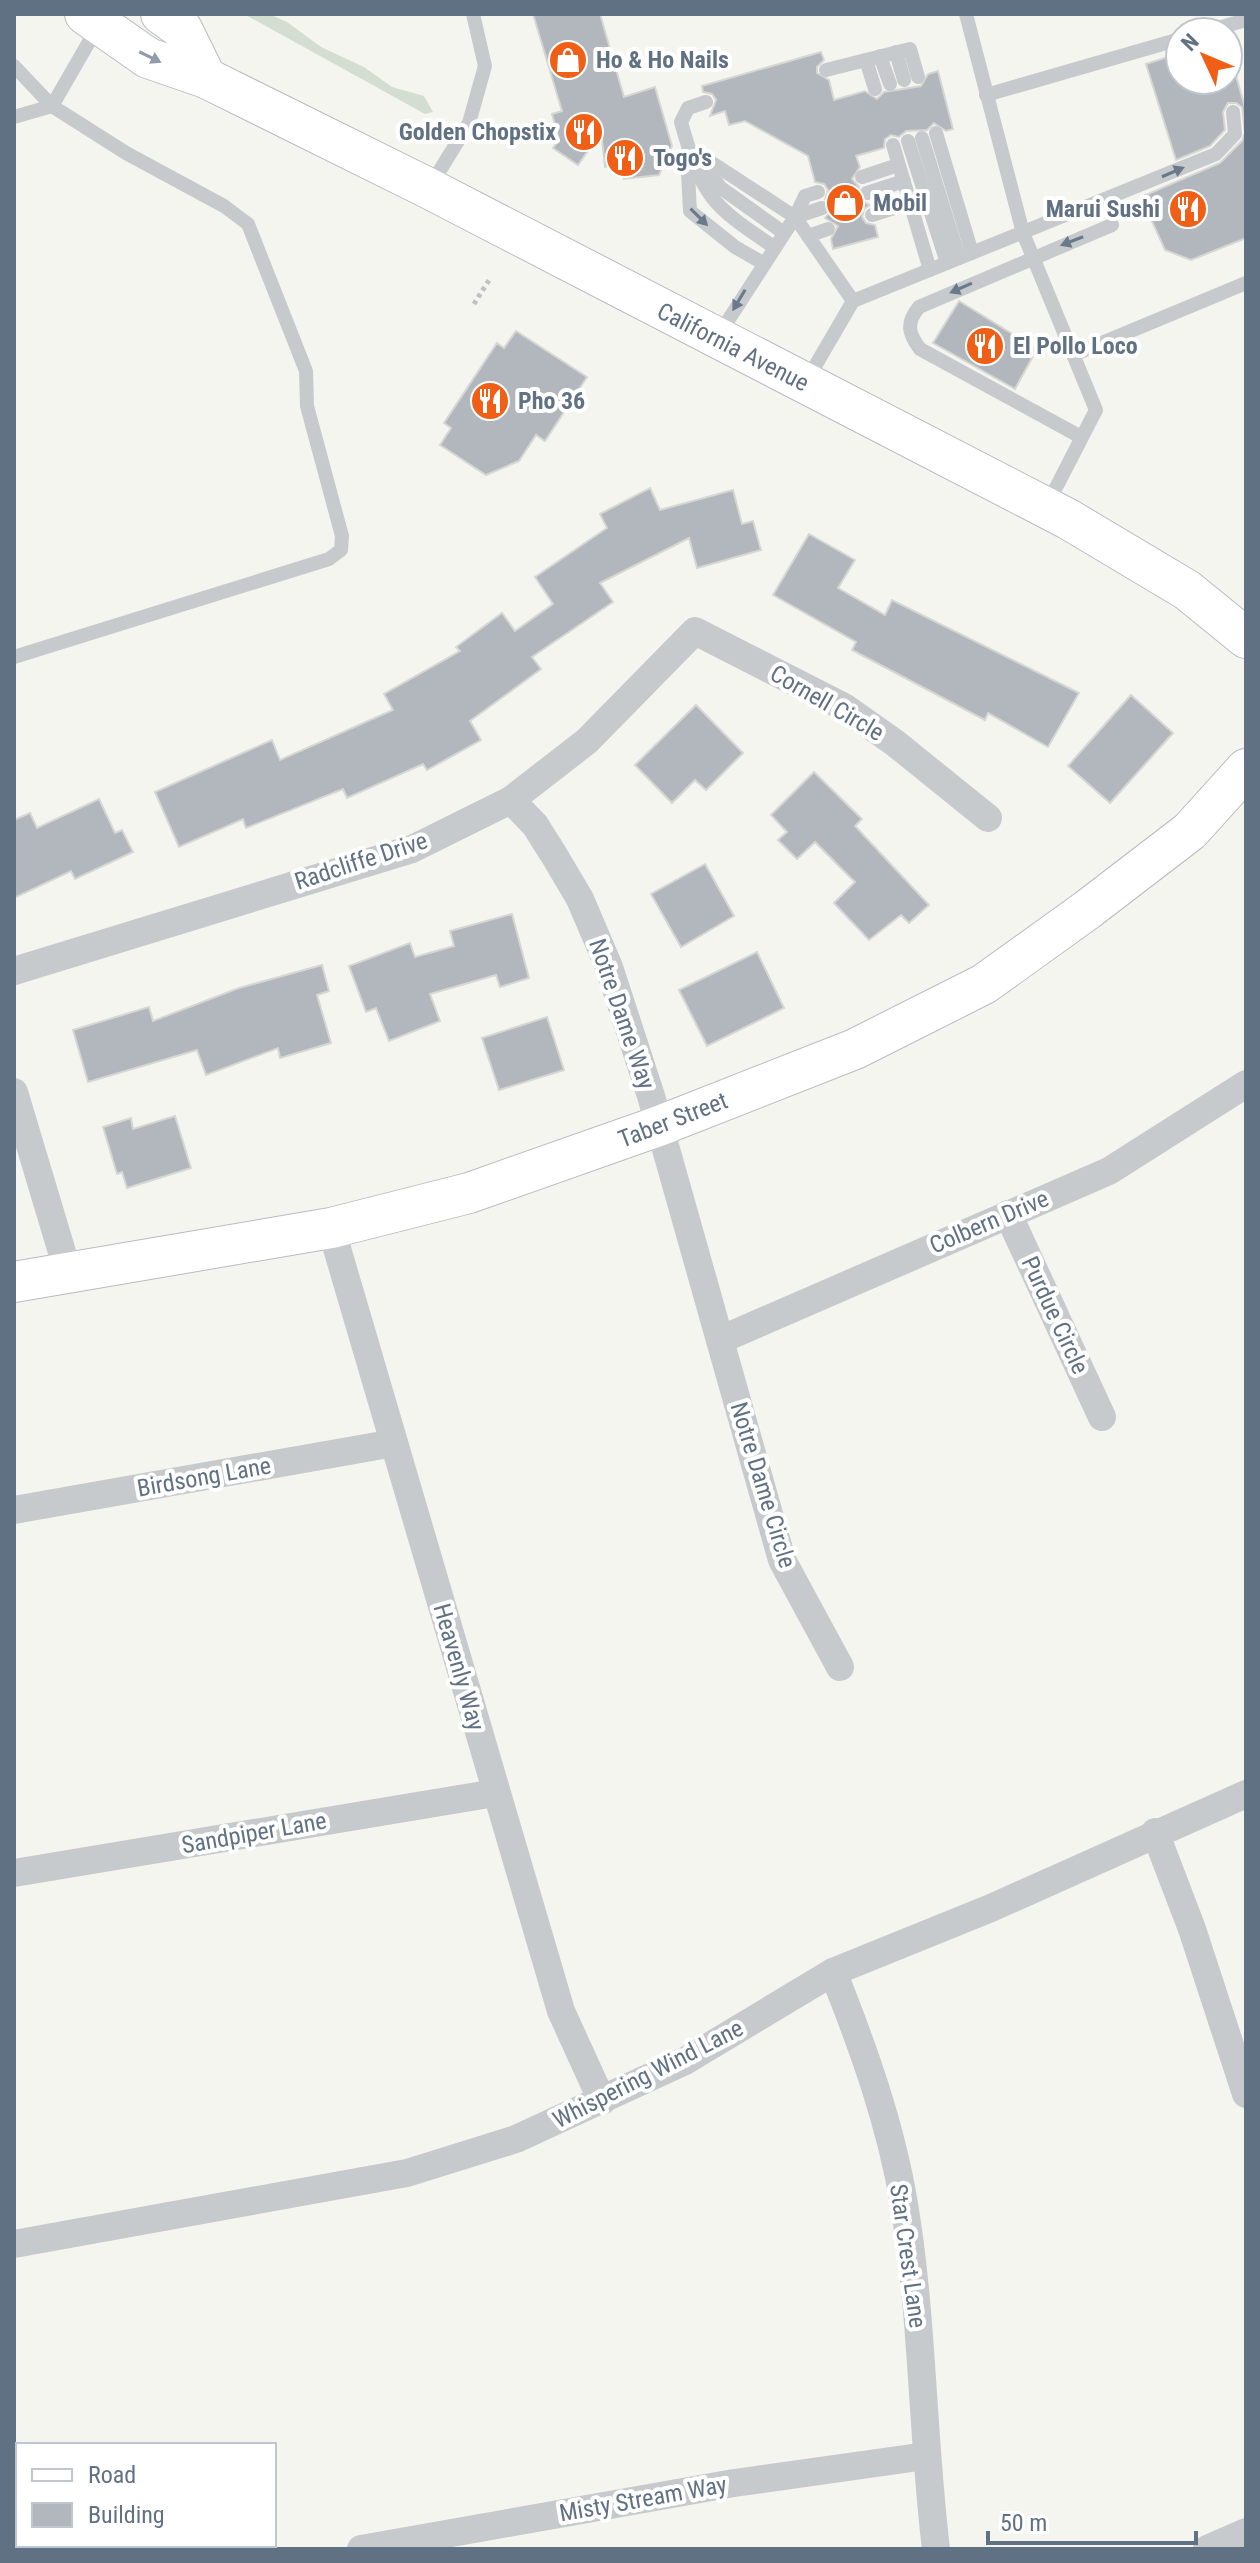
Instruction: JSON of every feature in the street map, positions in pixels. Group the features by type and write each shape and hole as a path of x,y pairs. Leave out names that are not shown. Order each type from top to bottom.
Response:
{"main road":[{"path":"161,14 182,29 206,78"},
{"name":"California Avenue","path":"92,19 148,58 206,78 428,188 1046,507 1187,590 1246,638"},
{"name":"Taber Street","path":"14,1282 331,1228 469,1193 659,1126 855,1049 984,984 1190,831 1246,769"}],"street":[{"name":"Radcliffe Drive","path":"14,971 412,849 511,800 587,741 695,631"},
{"name":"Cornell Circle","path":"695,631 844,707 988,818"},
{"name":"Notre Dame Way","path":"511,800 535,825 580,899 609,967 659,1126 720,1340"},
{"name":"Colbern Drive","path":"720,1340 1109,1171 1246,1084"},
{"path":"14,1092 68,1272"},
{"name":"Purdue Circle","path":"1008,1214 1102,1417"},
{"name":"Heavenly Way","path":"331,1228 561,2011 602,2101"},
{"name":"Notre Dame Circle","path":"720,1340 782,1560 840,1667"},
{"name":"Birdsong Lane","path":"14,1510 394,1443"},
{"name":"Sandpiper Lane","path":"14,1873 495,1793"},
{"name":"Whispering Wind Lane","path":"14,2244 407,2173 516,2139 685,2061 833,1972 991,1908 1155,1832 1246,1794"},
{"path":"1155,1832 1192,1929 1246,2094"},
{"name":"Star Crest Lane","path":"833,1972 868,2063 904,2202 915,2287 926,2456 936,2549"},
{"name":"Misty Stream Way","path":"361,2549 734,2483 926,2456"},
{"path":"1207,2549 1246,2532"}],"lane":[{"path":"428,188 469,123 485,66 473,14"},
{"path":"966,14 1023,233 1096,410 1046,507"},
{"path":"14,117 52,106 92,19"},
{"path":"986,95 1164,44"},
{"path":"826,70 896,52 910,49 897,82 873,58"},
{"path":"14,66 52,106 126,153 224,206 248,224 306,371 307,406 342,536 341,550 329,559 14,657"},
{"path":"706,102 688,108 681,122 706,192 723,213 774,247"},
{"path":"805,384 853,301 1216,154 1235,134 1233,112"},
{"path":"687,144 733,178 795,217 853,301"},
{"path":"687,144 721,188 784,233"},
{"path":"687,144 687,199 690,211 735,247 763,263"},
{"path":"920,145 959,258"},
{"path":"920,145 959,258"},
{"path":"862,177 898,163 920,145"},
{"path":"898,163 930,270"},
{"path":"867,193 904,181"},
{"path":"716,338 795,217 805,196 818,192"},
{"path":"872,215 910,203"},
{"path":"795,217 822,208"},
{"path":"1081,437 920,349 910,335 909,319 919,307 1032,256 1112,225"},
{"path":"808,236 828,229"},
{"path":"1073,355 1246,283"}],"path":[{"path":"474,304 491,277"}],"shaded area":[{"path":"244,14 269,14 287,22 321,47 364,67 392,87 424,96 433,112 425,114"}],"building":[{"path":"533,14 600,14 624,97 655,87 672,146 659,175 624,179 622,165 605,167 601,132 578,165 553,148 559,140 552,114 562,111"},
{"path":"821,52 824,60 817,67 817,73 829,80 834,100 865,91 877,99 884,92 921,86 928,74 938,71 953,129 946,131 934,123 927,130 906,131 899,137 891,135 885,139 884,148 856,156 860,167 852,179 859,187 860,200 870,205 864,209 862,217 866,223 875,225 878,237 833,249 831,239 838,226 825,218 832,209 825,199 828,190 824,184 815,182 808,156 745,121 729,125 725,111 710,116 716,100 712,94 703,92 702,86"},
{"path":"1164,58 1164,96 1242,96 1246,111 1246,238 1191,260 1165,250 1141,197 1220,163 1242,141 1245,133 1242,107 1228,103 1223,112 1225,130 1210,146 1176,160 1146,64"},
{"name":"El Pollo Loco","path":"959,301 1037,349 1015,389 933,343"},
{"path":"516,331 587,377 545,441 536,435 519,461 486,475 440,445 451,428 444,423 497,343 504,348"},
{"path":"650,488 660,510 733,490 742,524 753,521 761,550 697,568 689,538 600,583 613,602 532,657 541,669 470,721 481,740 427,770 423,764 347,798 343,789 246,828 243,819 179,847 155,792 272,740 280,760 393,710 384,694 460,651 456,647 502,613 515,631 553,604 535,577 607,528 600,514"},
{"path":"809,534 855,560 838,588 885,615 892,600 1079,693 1048,747 988,713 985,720 852,650 856,642 773,595"},
{"path":"1131,695 1173,733 1110,803 1068,766"},
{"path":"696,705 743,753 706,790 695,780 672,803 635,765"},
{"path":"814,772 862,819 855,826 929,905 909,923 901,915 869,940 834,903 855,882 815,842 797,859 778,840 787,832 771,815"},
{"path":"99,799 115,833 122,830 133,852 75,879 71,871 14,898 14,820 30,813 37,828"},
{"path":"705,864 734,916 681,947 651,894"},
{"path":"512,914 529,978 500,987 496,975 430,994 440,1021 389,1041 376,1008 366,1012 349,966 410,943 415,957 454,946 450,931"},
{"path":"757,952 784,1008 707,1046 679,990"},
{"path":"322,965 329,991 317,995 331,1043 280,1058 278,1048 206,1075 197,1050 88,1082 73,1030 149,1007 153,1021 239,988"},
{"path":"547,1017 564,1070 499,1090 482,1038"},
{"path":"175,1116 191,1168 127,1188 122,1172 117,1174 103,1127 131,1118 133,1129"}],"place":[{"name":"Ho & Ho Nails","path":"568,60"},
{"name":"Golden Chopstix","path":"584,132"},
{"name":"Togo's","path":"625,158"},
{"name":"Mobil","path":"845,203"},
{"name":"Marui Sushi","path":"1188,209"},
{"name":"El Pollo Loco","path":"985,346"},
{"name":"Pho 36","path":"490,401"}]}
